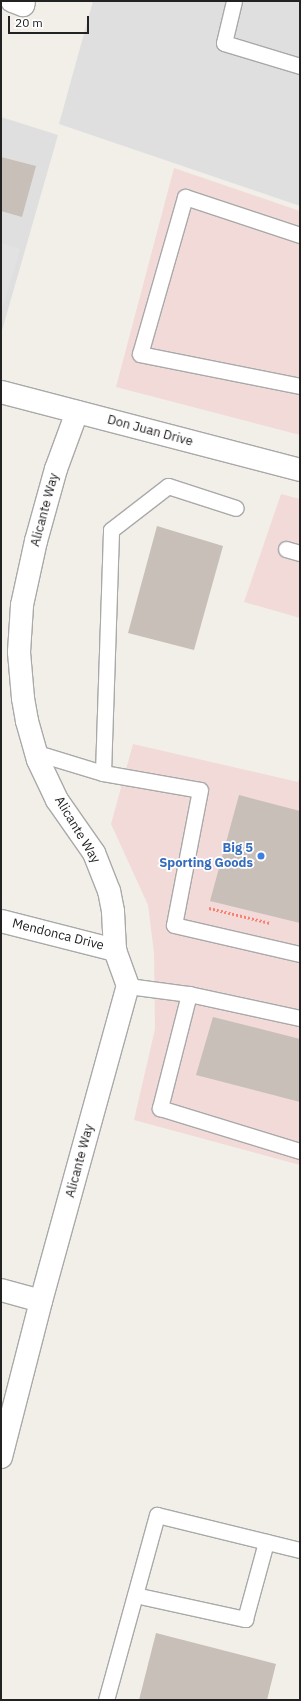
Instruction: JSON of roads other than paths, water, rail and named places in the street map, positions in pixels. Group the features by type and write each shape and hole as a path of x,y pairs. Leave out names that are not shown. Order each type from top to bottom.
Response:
{"street":[{"path":"12,1 23,5 24,1"},
{"name":"Don Juan Drive","path":"1,392 300,470"},
{"name":"Alicante Way","path":"1,1457 41,1301 128,986 115,950 114,911 109,891 94,853 58,800 37,753 27,721 23,698 19,652 22,605 36,541 56,469 77,412"},
{"name":"Mendonca Drive","path":"1,921 115,950"},
{"path":"1,1290 41,1301"}],"lane":[{"path":"234,1 224,43 300,66"},
{"path":"300,235 185,197 140,354 300,386"},
{"path":"103,774 111,530 168,486 236,508"},
{"path":"37,753 103,774 200,790 174,926 300,954"},
{"path":"128,986 189,994 300,1018"},
{"path":"189,994 160,1108 300,1151"},
{"path":"106,1700 157,1514 300,1550"},
{"path":"135,1595 245,1619 266,1542"}],"place":[{"name":"Big 5 Sporting Goods","path":"261,856"}]}
